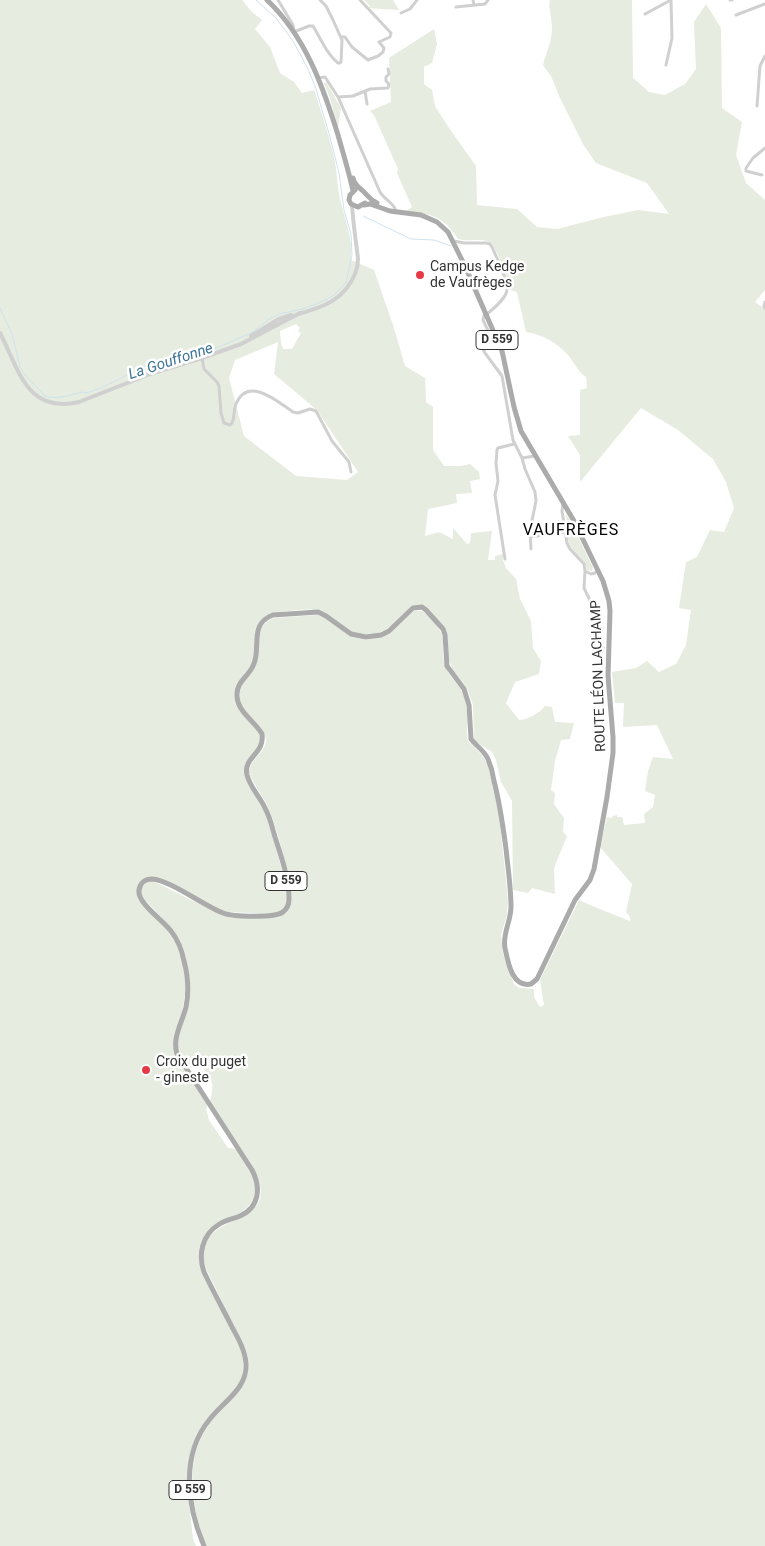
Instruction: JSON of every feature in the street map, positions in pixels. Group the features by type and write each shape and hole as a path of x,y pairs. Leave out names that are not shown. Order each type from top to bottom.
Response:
{"main road":[{"path":"267,0 294,32 308,56 326,97 354,183 364,193 366,198 361,206 352,205 349,198 353,191 341,145"},
{"path":"353,191 360,190"},
{"name":"ROUTE LÉON LACHAMP","path":"204,1546 190,1501 193,1452 207,1422 240,1386 246,1365 243,1349 204,1272 201,1260 202,1250 207,1236 216,1226 241,1215 252,1207 257,1200 258,1188 252,1170 177,1054 175,1039 184,1014 187,994 184,961 173,934 142,900 139,892 140,884 150,879 162,882 226,914 275,916 283,912 288,906 289,898 284,866 268,813 247,774 250,760 262,746 262,734 242,712 237,696 242,679 254,666 259,628 263,620 273,615 318,612 351,634 366,637 381,635 389,631 413,608 417,607 426,610 440,625 445,635 448,666 464,689 469,705 471,739 487,756 494,777 501,809 511,897 511,914 505,946 515,979 521,984 528,985 537,979 575,900 592,876 610,777 613,737 608,676 610,611 607,593 597,569 574,521 535,456 519,425 502,351 454,241 444,228 432,219 395,210 366,198"},
{"name":"ROUTE LÉON LACHAMP","path":"361,206 370,204 383,210 395,210"}],"street":[{"path":"278,0 293,25 294,32 308,26 313,26 331,58 338,63 341,62 341,37 326,6 320,0"},
{"path":"341,37 345,37 352,47 368,60 383,52 384,48 379,42 390,37 391,33 360,0"},
{"path":"401,14 417,0"},
{"path":"473,0 474,5"},
{"path":"456,8 485,4 488,0"},
{"path":"645,14 671,0 672,38 666,65"},
{"path":"736,15 765,4"},
{"path":"757,106 760,66 765,56"},
{"path":"338,97 353,96 370,89 388,88 389,84 386,81 386,77 389,74 388,69"},
{"path":"318,78 325,77 338,97 380,192 385,199 394,205 395,210"},
{"path":"365,91 368,104"},
{"path":"762,175 746,171 746,168 753,158 765,148"},
{"path":"0,333 25,385 40,398 59,404 79,402 150,374 241,344 300,313 324,305 339,297 349,286 358,265 352,205"},
{"path":"353,217 361,206"},
{"path":"454,241 464,243 486,242 490,244 506,283 507,292 505,296 486,313 483,320 490,337 481,341 480,344 503,379 514,444 522,458 535,492 536,501 531,521 531,549"},
{"path":"765,302 765,308"},
{"path":"202,358 204,369 219,386 220,413 224,423 232,424 237,402 244,394 250,392 267,394 293,412 298,413 313,409 320,417 332,441 349,462 351,472"},
{"path":"505,559 495,495 498,481 496,450 514,444"},
{"path":"522,458 535,456"},
{"name":"ROUTE LÉON LACHAMP","path":"563,502 562,511 565,532 570,549 582,561 585,571"},
{"path":"530,537 565,532"},
{"path":"597,569 593,574 585,571 584,588 597,615 603,648"}],"shaded area":[{"path":"0,0 242,0 262,20 255,29 270,47 280,73 294,82 302,93 314,90 327,129 334,159 340,199 350,236 351,260 374,270 405,366 425,378 426,402 433,407 433,450 444,466 470,464 479,472 480,479 470,481 472,493 456,494 457,503 428,509 425,536 439,533 452,539 453,528 467,544 470,543 471,533 492,531 488,560 495,560 495,556 503,554 506,568 516,579 520,599 531,621 533,648 541,661 539,674 515,682 506,703 519,720 533,716 545,706 552,707 555,722 574,723 570,739 561,740 555,761 551,790 555,793 554,804 564,818 563,832 567,836 554,868 555,894 532,888 528,893 513,890 512,801 501,782 496,760 492,752 475,741 473,705 467,688 453,670 449,660 444,628 427,608 418,605 387,629 370,635 351,632 327,615 314,610 273,613 266,616 259,623 252,665 241,678 235,696 260,735 261,740 245,770 262,803 272,834 286,888 286,905 282,911 275,914 226,912 150,877 137,892 168,930 181,954 185,994 182,1013 174,1034 174,1048 208,1105 206,1108 209,1120 228,1148 236,1149 254,1179 256,1189 250,1205 236,1216 211,1228 199,1260 241,1350 243,1372 238,1385 197,1436 188,1493 193,1539 196,1546 0,1546","holes":["296,324 300,328 298,331 301,333 292,349 283,349 280,331","278,342 274,374 317,410 358,472 347,480 296,476 244,436 229,378 235,360"]},
{"path":"364,0 393,0 399,10 368,8 370,6"},
{"path":"550,0 632,0 633,78 649,92 665,95 685,84 696,69 694,22 706,4 721,28 722,108 742,122 736,155 746,183 765,200 765,290 755,302 765,309 765,1546 206,1546 200,1530 193,1496 194,1462 205,1430 242,1387 248,1374 249,1360 243,1342 207,1271 204,1250 209,1237 221,1227 248,1213 258,1204 261,1190 254,1169 210,1102 212,1083 209,1076 202,1067 189,1068 179,1053 177,1043 190,980 185,953 182,944 171,927 144,899 141,894 141,888 147,882 155,882 221,915 230,917 275,918 284,914 290,907 288,874 275,827 268,807 249,773 252,763 265,745 265,734 246,712 240,696 242,686 254,670 258,659 259,638 263,626 267,621 274,618 317,615 325,618 350,636 366,640 390,633 414,611 423,612 436,625 442,636 443,657 446,669 461,690 465,700 468,741 482,755 488,765 499,814 508,900 507,915 501,935 503,954 514,984 519,988 534,989 534,997 540,1007 544,1005 540,980 579,900 630,921 630,917 626,912 632,884 600,847 607,817 612,818 617,815 617,817 622,817 624,825 645,823 644,814 653,807 655,795 645,791 648,771 653,757 673,759 657,725 623,727 624,703 615,703 612,672 636,668 647,661 659,672 676,664 686,645 691,610 679,608 686,562 697,557 710,530 724,532 734,508 726,482 713,459 678,430 641,408 580,482 580,455 568,436 580,435 580,390 587,388 586,377 568,355 554,343 543,337 526,332 517,292 508,289 501,263 492,244 485,241 458,239 447,225 437,218 431,215 406,211 412,207 397,173 398,169 374,115 370,111 391,102 389,58 434,29 437,44 432,63 424,67 424,84 432,90 435,106 476,166 477,205 517,209 537,227 557,229 638,210 669,214 647,183 596,163 583,144 551,76 543,65 552,34"},
{"path":"326,82 341,108 338,127 324,83"},
{"path":"565,512 593,568 592,571 587,570 584,562 569,543"}],"waterway":[{"name":"La Gouffonne","path":"0,308 12,334 20,367 25,375 45,396 59,397 82,392 86,393 101,388 151,365 205,353 253,332 279,314 303,309 321,302 333,296 346,283 352,255 351,234 344,210 339,173 315,86 293,41 276,18 256,0"},
{"path":"363,216 411,239 434,240 451,246"}],"place":[{"name":"Campus Kedge de Vaufrèges","path":"420,275"},
{"name":"Croix du puget - gineste","path":"146,1070"}],"district":[{"name":"VAUFRÈGES","path":"571,531"}]}
